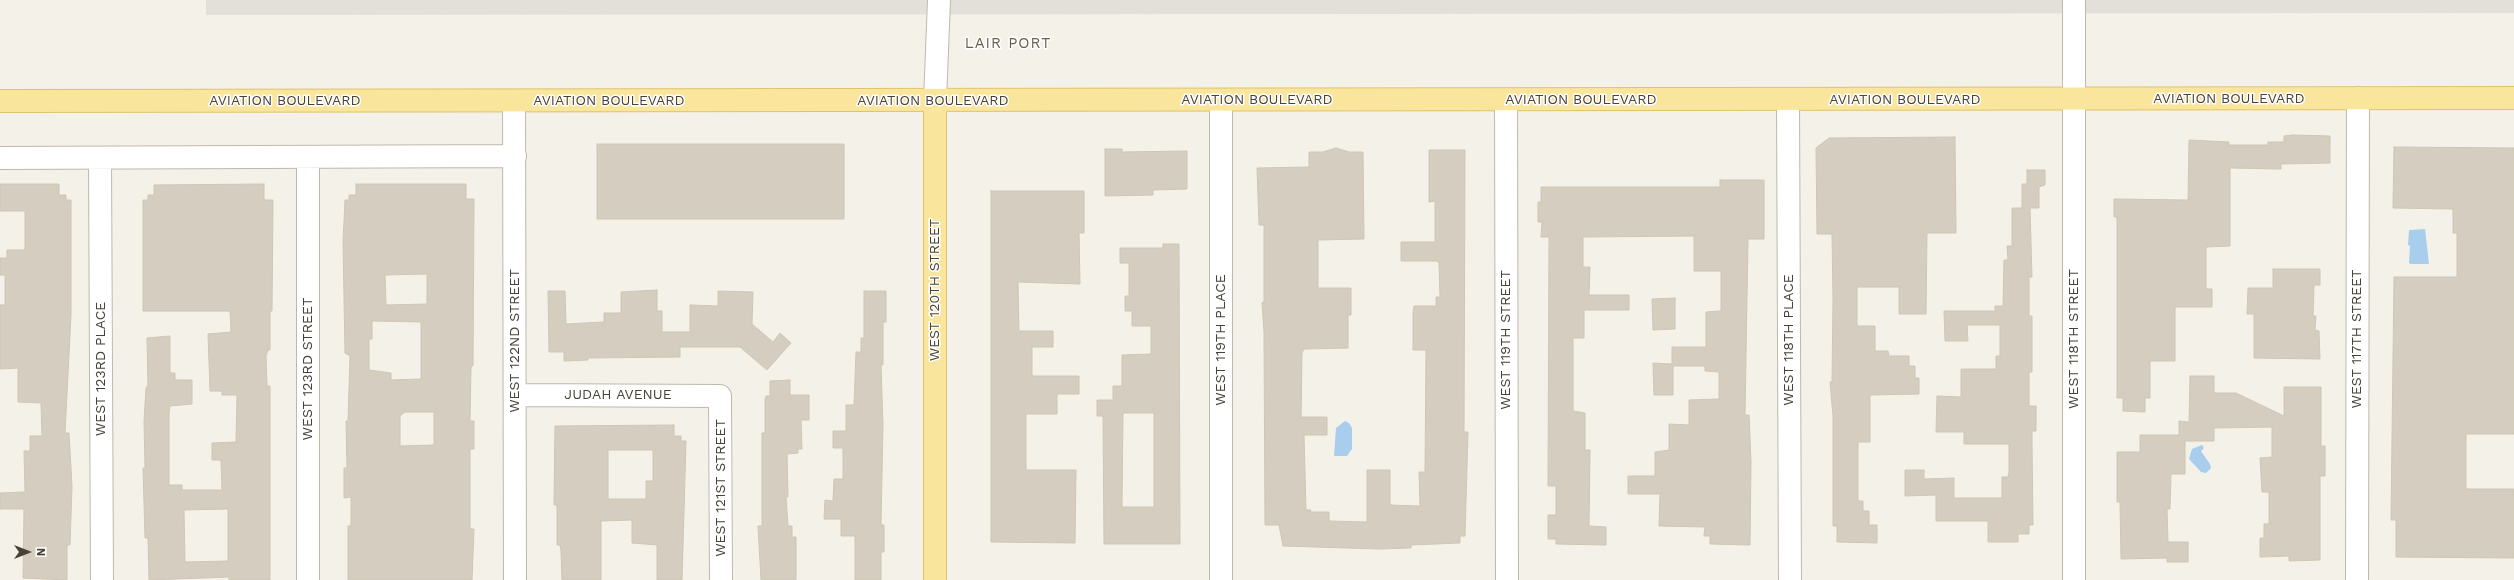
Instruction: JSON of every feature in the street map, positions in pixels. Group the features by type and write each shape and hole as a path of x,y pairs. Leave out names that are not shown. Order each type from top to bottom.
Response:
{"main road":[{"name":"AVIATION BOULEVARD","path":"0,102 2514,98"},
{"name":"WEST 120TH STREET","path":"935,101 935,580"}],"street":[{"name":"WEST 120TH STREET","path":"935,101 939,0"},
{"name":"WEST 118TH STREET","path":"2074,0 2074,580"},
{"name":"WEST 117TH STREET","path":"2357,580 2358,98"},
{"name":"WEST 119TH PLACE","path":"1221,100 1221,580"},
{"name":"WEST 119TH STREET","path":"1506,100 1507,580"},
{"name":"WEST 118TH PLACE","path":"1788,100 1790,580"},
{"name":"WEST 122ND STREET","path":"514,101 515,580"},
{"path":"0,158 514,156"},
{"name":"WEST 123RD PLACE","path":"100,158 102,580"},
{"name":"WEST 123RD STREET","path":"308,158 308,580"},
{"name":"JUDAH AVENUE","path":"515,395 720,396"},
{"name":"WEST 121ST STREET","path":"720,396 721,580"}],"shaded area":[{"path":"206,0 2514,0 2514,13 206,15"}],"water":[{"path":"2425,229 2429,264 2411,264 2409,263 2409,230"},
{"path":"1345,421 1349,423 1352,428 1352,449 1347,456 1334,456 1336,428"},
{"path":"2202,445 2204,448 2201,451 2211,468 2206,473 2201,472 2189,459 2192,449"}],"building":[{"path":"2284,136 2330,136 2330,163 2281,164 2281,169 2230,168 2230,246 2206,247 2206,289 2212,289 2212,307 2175,307 2175,361 2150,361 2150,398 2145,398 2145,412 2123,411 2123,398 2117,398 2117,217 2114,217 2114,199 2188,200 2189,140 2229,142 2229,145 2268,145 2268,142 2284,142"},
{"path":"1955,137 1956,233 1927,233 1926,314 1899,314 1899,287 1857,287 1857,326 1875,326 1875,351 1888,351 1889,356 1909,356 1909,366 1915,366 1915,378 1919,378 1919,394 1870,395 1870,442 1858,442 1858,501 1863,501 1863,511 1869,511 1869,525 1877,525 1877,543 1837,542 1837,526 1833,526 1833,416 1830,382 1832,382 1832,234 1817,234 1816,148 1829,138"},
{"path":"597,144 844,144 844,219 597,219"},
{"path":"2394,147 2514,148 2514,434 2466,434 2466,489 2514,489 2514,558 2396,557 2396,520 2391,520 2394,277 2457,277 2457,233 2453,233 2453,209 2393,208"},
{"path":"1336,148 1349,152 1363,152 1364,239 1318,240 1318,288 1351,288 1351,315 1348,315 1348,348 1304,349 1302,353 1301,417 1327,417 1327,435 1304,435 1306,510 1311,510 1310,512 1329,512 1329,521 1367,522 1367,470 1390,470 1390,505 1420,506 1419,472 1425,472 1426,350 1413,350 1413,313 1414,306 1436,306 1436,297 1440,297 1439,263 1437,261 1401,261 1401,242 1435,242 1435,201 1429,202 1429,150 1465,150 1464,432 1468,432 1465,536 1460,536 1460,543 1411,545 1411,548 1379,549 1283,546 1279,525 1265,525 1264,332 1262,303 1264,301 1264,225 1259,225 1257,168 1309,167 1309,152 1323,152"},
{"path":"1105,149 1122,149 1122,152 1187,151 1187,189 1153,190 1153,195 1105,196"},
{"path":"2027,170 2045,170 2045,185 2039,187 2039,208 2030,208 2032,277 2029,277 2029,316 2032,316 2032,372 2029,372 2029,406 2036,406 2036,431 2032,431 2033,525 2029,525 2029,534 2018,534 2018,542 1988,542 1988,521 1936,521 1936,495 1905,496 1905,470 1924,470 1924,479 1954,478 1954,498 2002,498 2002,477 2008,477 2009,473 2009,444 1964,444 1964,432 1936,432 1937,396 1961,397 1961,369 1996,369 1996,356 2000,356 2000,325 1967,325 1968,341 1945,341 1944,311 1995,311 1995,306 2003,306 2004,260 2008,260 2007,246 2012,246 2012,208 2022,208 2022,184 2027,184"},
{"path":"1720,180 1764,180 1764,239 1748,239 1745,415 1749,415 1751,462 1750,545 1710,544 1710,536 1704,536 1705,527 1659,526 1660,494 1628,494 1628,476 1655,476 1655,452 1669,450 1669,424 1689,425 1689,400 1719,399 1719,372 1705,371 1705,366 1673,366 1673,395 1654,395 1653,363 1672,364 1672,347 1706,347 1706,312 1721,311 1721,271 1694,271 1694,236 1583,237 1583,267 1590,267 1589,295 1629,295 1629,310 1584,310 1584,338 1573,338 1573,411 1585,413 1585,450 1590,450 1589,526 1606,527 1606,545 1556,544 1556,539 1548,539 1548,515 1556,515 1556,486 1548,486 1549,237 1541,237 1542,222 1538,222 1538,202 1541,202 1541,187 1720,187"},
{"path":"0,184 59,184 59,195 66,195 66,200 71,200 71,315 65,433 69,433 72,486 70,545 67,545 67,580 23,578 24,509 0,509 0,493 25,492 24,451 30,451 30,436 42,436 41,403 18,402 18,368 0,369 0,305 5,305 5,275 0,275 0,258 7,258 7,250 25,250 25,211 0,211"},
{"path":"264,184 264,200 273,200 272,311 270,311 270,350 268,350 266,356 267,386 270,386 270,580 229,580 229,577 149,580 148,538 145,538 143,468 145,468 144,421 146,388 148,385 147,338 170,336 170,373 175,373 175,380 192,380 192,404 170,406 169,485 182,485 182,490 222,490 221,460 212,460 212,443 236,442 237,395 222,395 222,391 210,391 208,334 231,332 230,311 143,311 143,200 148,200 148,195 154,195 154,185","holes":["228,509 228,561 185,562 184,510"]},
{"path":"356,184 466,184 466,199 474,199 473,366 471,366 470,421 474,421 474,449 470,449 470,529 474,529 472,580 348,580 348,526 351,526 351,497 344,498 344,468 347,468 346,421 348,421 350,356 345,353 343,242 345,200 349,200 349,195 356,195","holes":["427,274 427,304 386,305 385,275","372,321 421,322 421,379 391,380 391,373 369,370 369,339 372,339","405,412 434,412 434,445 400,446 400,416"]},
{"path":"991,191 1084,191 1084,233 1079,233 1080,284 1018,282 1019,331 1053,331 1053,347 1032,347 1032,376 1079,376 1079,394 1057,394 1057,414 1026,414 1026,470 1076,470 1075,543 991,542"},
{"path":"1163,244 1179,244 1180,544 1104,544 1103,416 1097,416 1097,400 1113,400 1113,386 1122,386 1122,355 1151,354 1151,326 1132,326 1132,311 1125,311 1125,296 1129,296 1129,263 1120,263 1120,248 1163,248","holes":["1123,413 1154,413 1154,507 1122,507"]},
{"path":"2273,269 2320,269 2320,285 2314,285 2313,316 2316,316 2315,330 2319,331 2320,359 2254,358 2254,314 2247,314 2248,288 2273,288"},
{"path":"657,290 657,311 662,311 662,332 690,332 690,305 718,306 718,291 753,292 752,324 773,342 780,333 791,343 767,370 740,347 680,347 680,357 588,358 588,360 564,361 564,352 549,352 548,291 565,291 566,324 604,322 604,313 621,313 621,292"},
{"path":"864,291 886,291 886,322 883,322 883,365 881,365 883,425 881,525 884,525 884,552 881,552 881,580 855,580 855,536 841,536 841,519 824,519 825,500 833,501 834,479 843,479 843,448 833,448 833,431 846,431 846,405 854,405 856,352 861,352 861,338 864,338"},
{"path":"1675,298 1675,329 1653,330 1652,299"},
{"path":"2190,376 2214,376 2214,393 2236,393 2284,416 2284,387 2321,387 2321,446 2325,446 2325,476 2320,476 2320,560 2289,561 2289,556 2260,557 2260,538 2264,538 2264,524 2269,524 2269,492 2262,492 2260,458 2272,457 2272,427 2214,428 2214,441 2185,441 2185,474 2171,474 2170,509 2167,509 2168,542 2188,542 2188,562 2167,562 2167,558 2121,559 2120,502 2117,502 2117,452 2140,452 2140,435 2179,435 2179,421 2189,422"},
{"path":"790,380 790,395 809,395 809,420 801,420 802,449 798,449 798,453 787,454 788,497 786,497 788,526 792,526 792,537 796,537 796,580 761,580 758,526 762,526 762,433 765,433 765,400 766,396 770,396 770,381"},
{"path":"674,425 674,436 681,436 681,441 686,441 682,580 657,580 657,545 632,543 632,520 601,521 601,580 562,580 561,551 560,545 557,545 557,505 554,505 555,426","holes":["608,450 653,450 653,481 646,481 646,499 608,499"]}],"district":[{"name":"LAIR PORT","path":"1008,44"}]}
